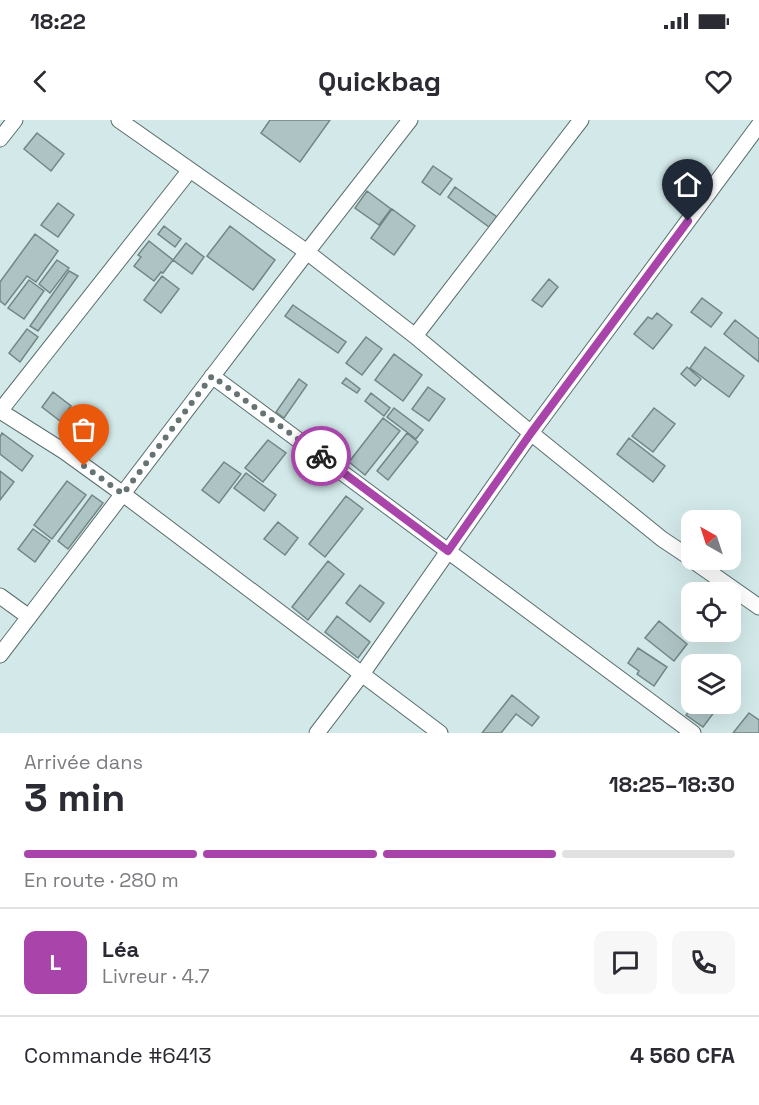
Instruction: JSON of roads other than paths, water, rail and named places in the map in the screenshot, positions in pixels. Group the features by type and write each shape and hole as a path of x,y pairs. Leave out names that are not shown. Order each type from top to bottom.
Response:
{"street":[{"path":"0,139 15,120"},
{"path":"119,120 307,252 415,336 662,539 681,552"},
{"path":"0,655 410,120"},
{"path":"415,336 581,120"},
{"path":"317,733 362,674 531,433 759,125"},
{"path":"189,170 0,411 65,452 123,494 440,733"},
{"path":"212,376 693,733"},
{"path":"707,570 759,607"},
{"path":"0,596 29,617"}]}
